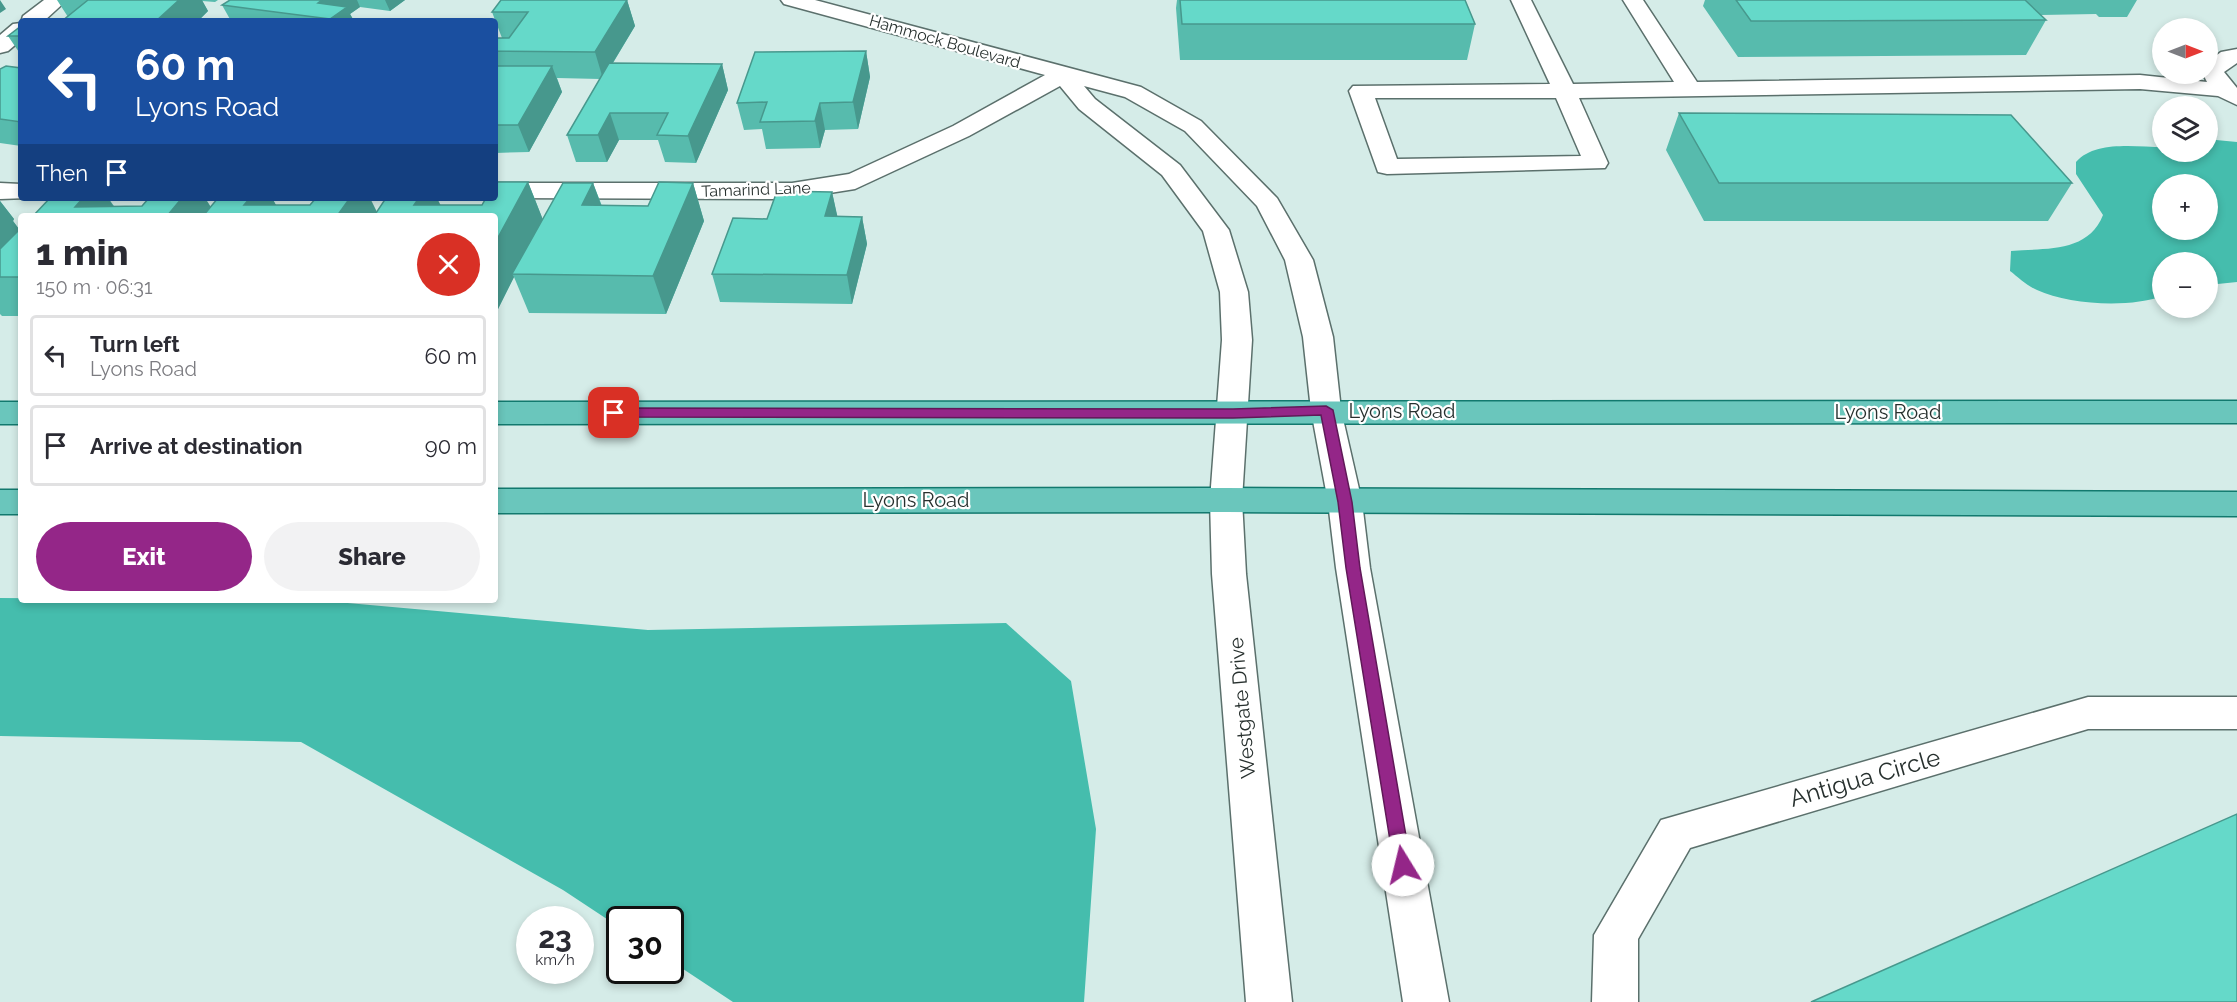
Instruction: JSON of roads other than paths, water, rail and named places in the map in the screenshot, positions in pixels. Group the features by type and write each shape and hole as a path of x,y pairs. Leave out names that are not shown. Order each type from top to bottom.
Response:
{"main road":[{"name":"Lyons Road","path":"498,413 1233,414 1326,410 2237,412"},
{"path":"0,413 18,413"},
{"name":"Lyons Road","path":"498,501 1227,500 2237,504"},
{"path":"0,502 18,502"}],"street":[{"path":"35,18 57,0"},
{"name":"Hammock Boulevard","path":"791,0 944,39 1063,75 1133,92 1193,126 1268,203 1299,260 1318,337 1326,410"},
{"path":"1521,0 1564,91 1596,164 1387,167 1361,92 1564,91 2140,82 2230,95"},
{"path":"1633,0 1689,88"},
{"path":"0,46 18,31"},
{"path":"2230,95 2212,70 2229,57 2237,56"},
{"path":"1063,75 1087,104 1171,170 1216,230 1234,292 1237,340 1233,414"},
{"name":"Tamarind Lane","path":"498,191 792,191 855,181 961,131 1063,75"},
{"path":"0,191 18,192"},
{"path":"1326,410 1345,502 1353,568 1426,1002"},
{"name":"Westgate Drive","path":"1233,414 1227,500 1229,573 1269,1002"},
{"name":"Antigua Circle","path":"1614,1002 1616,935 1676,833 2088,713 2237,713"}]}
